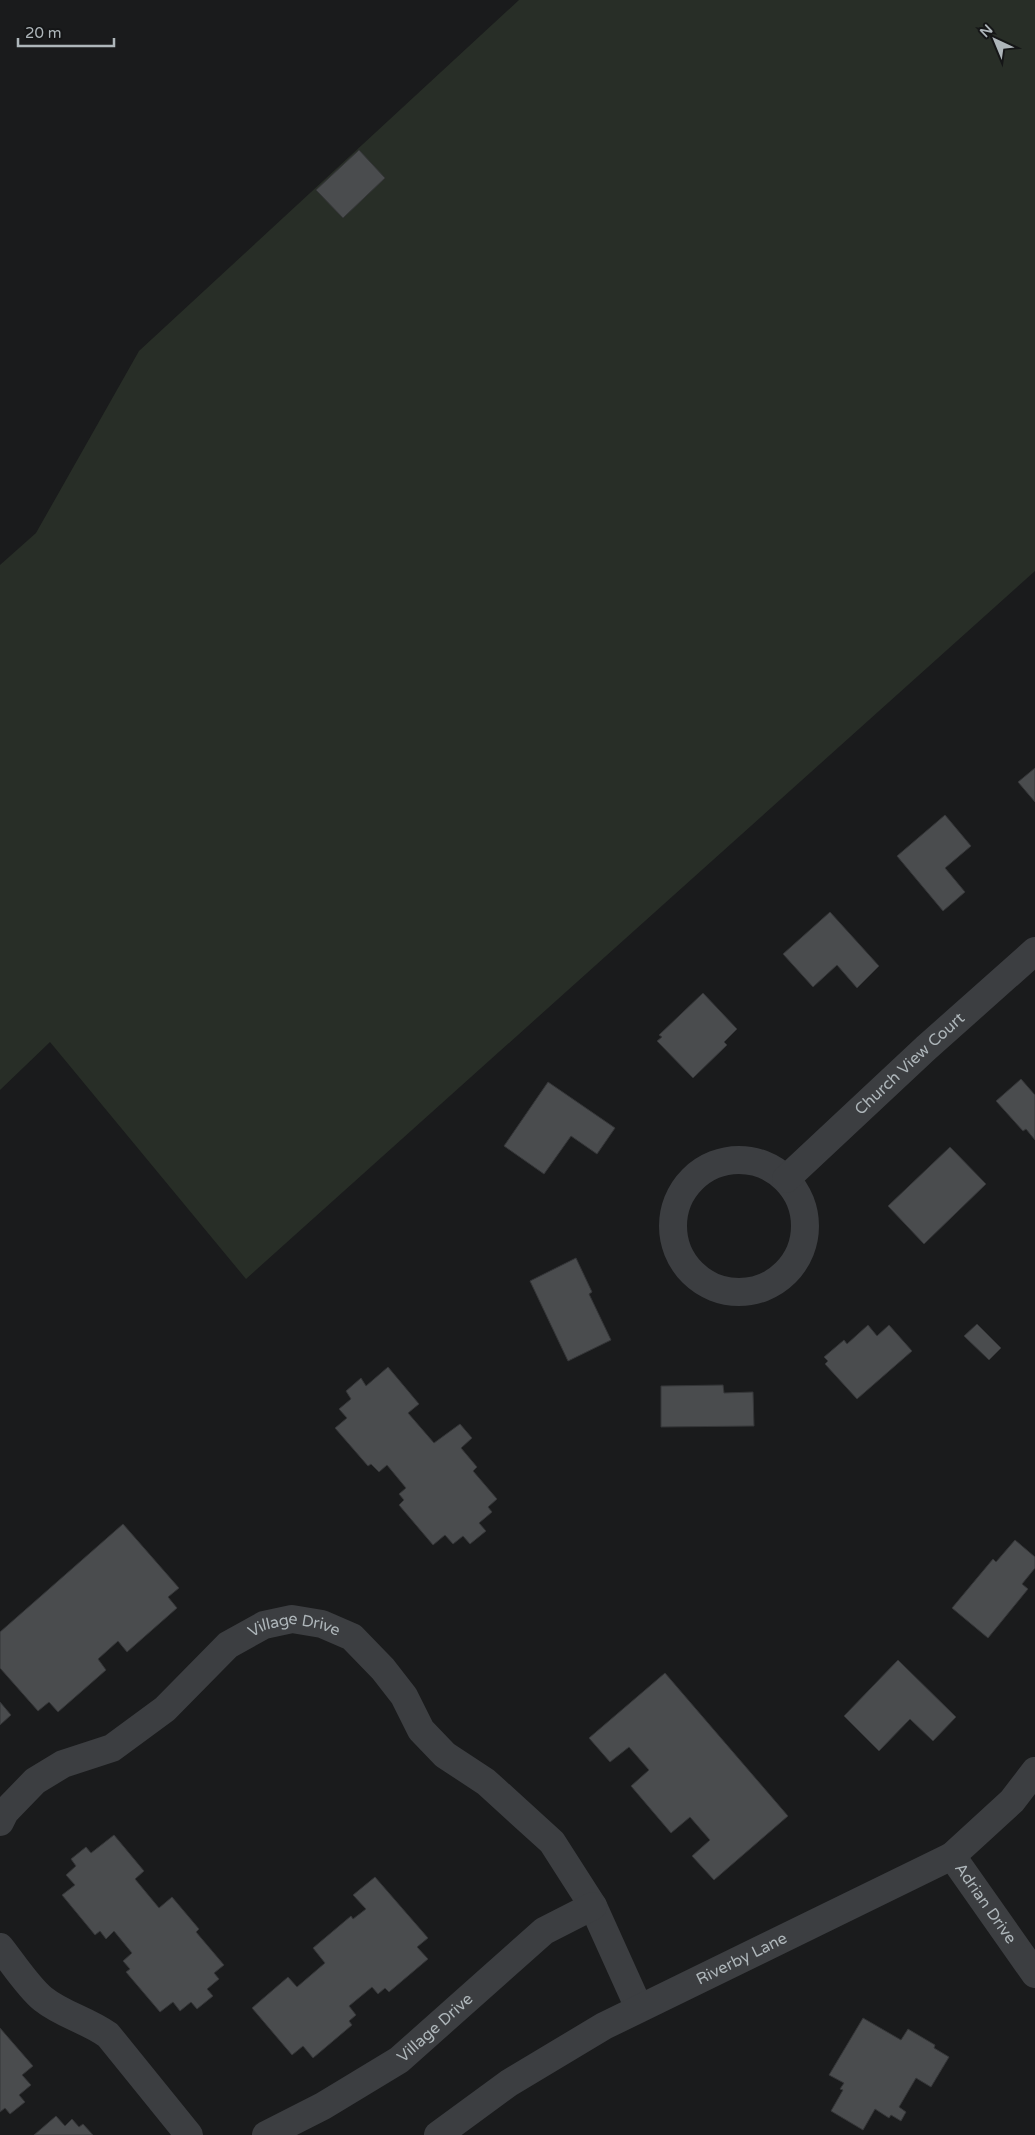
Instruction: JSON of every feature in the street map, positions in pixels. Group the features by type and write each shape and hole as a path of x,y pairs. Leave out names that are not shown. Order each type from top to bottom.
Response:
{"street":[{"name":"Church View Court","path":"786,1179 926,1048 1035,951"},
{"path":"745,1160 767,1166 786,1179 798,1196 805,1216 805,1237 798,1256 786,1273 769,1286 749,1292 728,1292 708,1286 692,1274 678,1254 672,1232 674,1209 684,1188 701,1172 722,1162 745,1160"},
{"name":"Village Drive","path":"0,1822 5,1812 35,1781 63,1764 112,1748 165,1709 228,1645 264,1625 292,1619 322,1624 352,1637 383,1669 404,1696 421,1730 445,1755 486,1782 552,1842 593,1906 639,2008"},
{"name":"Riverby Lane","path":"438,2135 509,2083 604,2026 952,1856 1012,1801 1035,1771"},
{"name":"Adrian Drive","path":"952,1856 1035,1974"},
{"name":"Village Drive","path":"266,2135 323,2106 399,2060 544,1931 593,1906"},
{"path":"0,1947 41,1998 64,2013 91,2023 108,2035 189,2135"}],"shaded area":[{"path":"519,0 1035,0 1035,571 246,1279 50,1042 0,1090 0,565 36,533 139,351"}],"building":[{"path":"359,150 385,178 343,218 316,190"},
{"path":"1035,768 1035,802 1018,782"},
{"path":"945,815 971,846 945,868 965,892 943,911 897,856"},
{"path":"830,912 879,966 857,988 837,965 813,987 783,954"},
{"path":"703,993 737,1029 724,1042 727,1045 693,1078 657,1041 662,1037 659,1035"},
{"path":"1021,1079 1035,1095 1035,1140 1026,1129 1023,1131 996,1101"},
{"path":"548,1082 615,1128 597,1154 571,1136 544,1174 504,1146"},
{"path":"950,1147 986,1184 924,1244 888,1206"},
{"path":"576,1258 592,1292 589,1294 611,1340 568,1361 530,1281"},
{"path":"977,1324 1001,1348 989,1360 964,1336"},
{"path":"868,1325 877,1336 889,1325 912,1351 857,1399 825,1364 828,1361 824,1357 844,1340 847,1344"},
{"path":"388,1367 419,1404 408,1413 434,1443 460,1424 472,1438 461,1448 477,1467 473,1471 497,1499 488,1507 492,1512 479,1523 486,1531 470,1544 463,1536 453,1544 445,1535 433,1545 399,1505 404,1500 399,1494 406,1488 387,1465 379,1472 371,1464 368,1466 335,1428 347,1418 339,1409 351,1399 346,1391 361,1378 366,1386"},
{"path":"723,1385 724,1393 753,1392 754,1426 661,1427 661,1386"},
{"path":"123,1524 179,1588 168,1597 177,1608 127,1652 118,1641 98,1659 106,1670 58,1712 49,1702 38,1711 0,1668 0,1632"},
{"path":"1015,1540 1035,1557 1035,1568 1022,1584 1028,1589 988,1638 952,1608 993,1559 996,1562"},
{"path":"898,1660 956,1717 933,1741 910,1719 879,1751 844,1716"},
{"path":"665,1673 788,1816 714,1880 692,1856 710,1840 690,1817 671,1833 631,1786 649,1770 629,1747 610,1762 589,1738"},
{"path":"0,1702 11,1715 0,1725"},
{"path":"114,1835 144,1871 135,1879 159,1908 172,1897 199,1929 196,1932 224,1965 214,1973 219,1979 207,1989 213,1996 197,2009 191,2002 180,2011 173,2002 160,2012 126,1972 130,1969 123,1961 132,1953 114,1931 106,1939 100,1931 95,1935 62,1895 75,1885 66,1875 76,1866 71,1859 86,1847 91,1853"},
{"path":"375,1877 428,1938 417,1947 428,1959 389,1992 385,1988 378,1994 372,1987 349,2006 356,2015 349,2021 352,2025 313,2058 303,2046 292,2055 252,2008 288,1977 297,1987 325,1963 313,1948 351,1916 353,1919 366,1909 353,1895"},
{"path":"863,2018 901,2040 908,2029 935,2045 934,2048 949,2057 931,2087 916,2078 899,2107 906,2112 901,2121 891,2115 889,2118 875,2109 863,2130 831,2111 843,2090 840,2089 844,2083 829,2075"},
{"path":"0,2028 33,2066 22,2075 31,2085 19,2095 25,2102 10,2114 5,2108 0,2112"},
{"path":"56,2116 65,2126 72,2119 79,2127 83,2124 93,2135 34,2135"}]}
